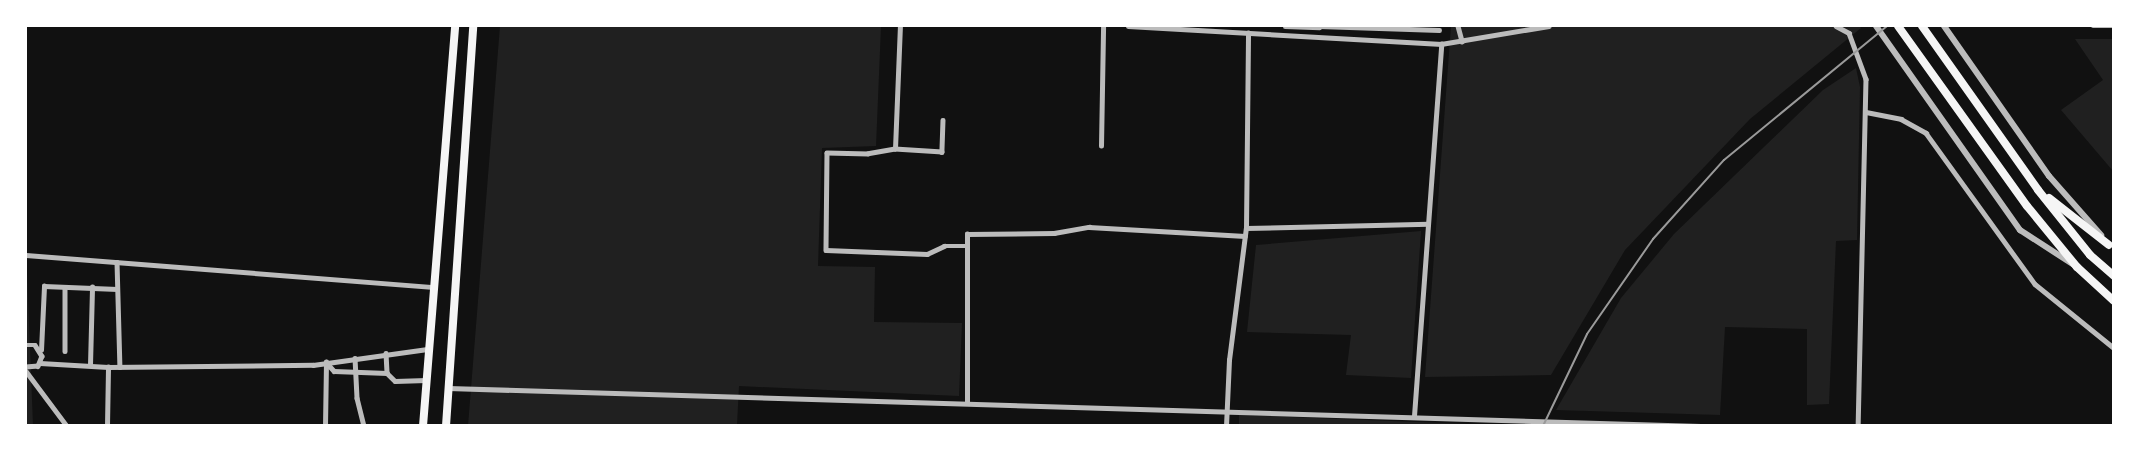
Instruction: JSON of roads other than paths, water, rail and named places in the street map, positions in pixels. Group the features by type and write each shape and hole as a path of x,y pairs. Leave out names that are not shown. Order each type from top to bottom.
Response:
{"main road":[{"path":"423,426 455,26"},
{"path":"446,426 473,26"},
{"path":"1898,26 2027,206 2077,267 2114,301"},
{"path":"1922,26 2038,190 2091,255 2114,276"},
{"path":"2038,190 2111,247"}],"street":[{"path":"895,149 900,26"},
{"path":"1101,146 1103,26"},
{"path":"1128,26 1440,44 1549,26"},
{"path":"1285,26 1439,30"},
{"path":"1458,26 1462,41"},
{"path":"1836,26 1849,33 1866,79 1858,426"},
{"path":"1876,26 2020,230 2077,267"},
{"path":"1944,26 2049,176 2111,247"},
{"path":"2093,26 2114,26"},
{"path":"1226,426 1246,228 1248,33"},
{"path":"1414,416 1440,44"},
{"path":"1866,112 1901,119 1926,134 2035,284 2114,348"},
{"path":"943,120 942,152 895,149 868,154 827,153 826,250 927,254 944,246 967,246"},
{"path":"1246,228 1428,224"},
{"path":"967,403 967,234 1054,233 1089,227 1245,236"},
{"path":"26,255 435,287"},
{"path":"117,262 120,367"},
{"path":"40,363 44,286 117,288"},
{"path":"65,287 65,351"},
{"path":"90,365 92,287"},
{"path":"26,345 40,350"},
{"path":"67,426 26,369 40,363 120,367 326,362 429,349"},
{"path":"386,353 387,373 394,381 426,380"},
{"path":"355,358 364,426"},
{"path":"326,362 334,371 387,373"},
{"path":"325,426 326,362"},
{"path":"107,426 108,367"},
{"path":"448,388 1700,426"}],"railway":[{"path":"1543,426 1587,334 1653,239 1724,160 1887,26"}]}
